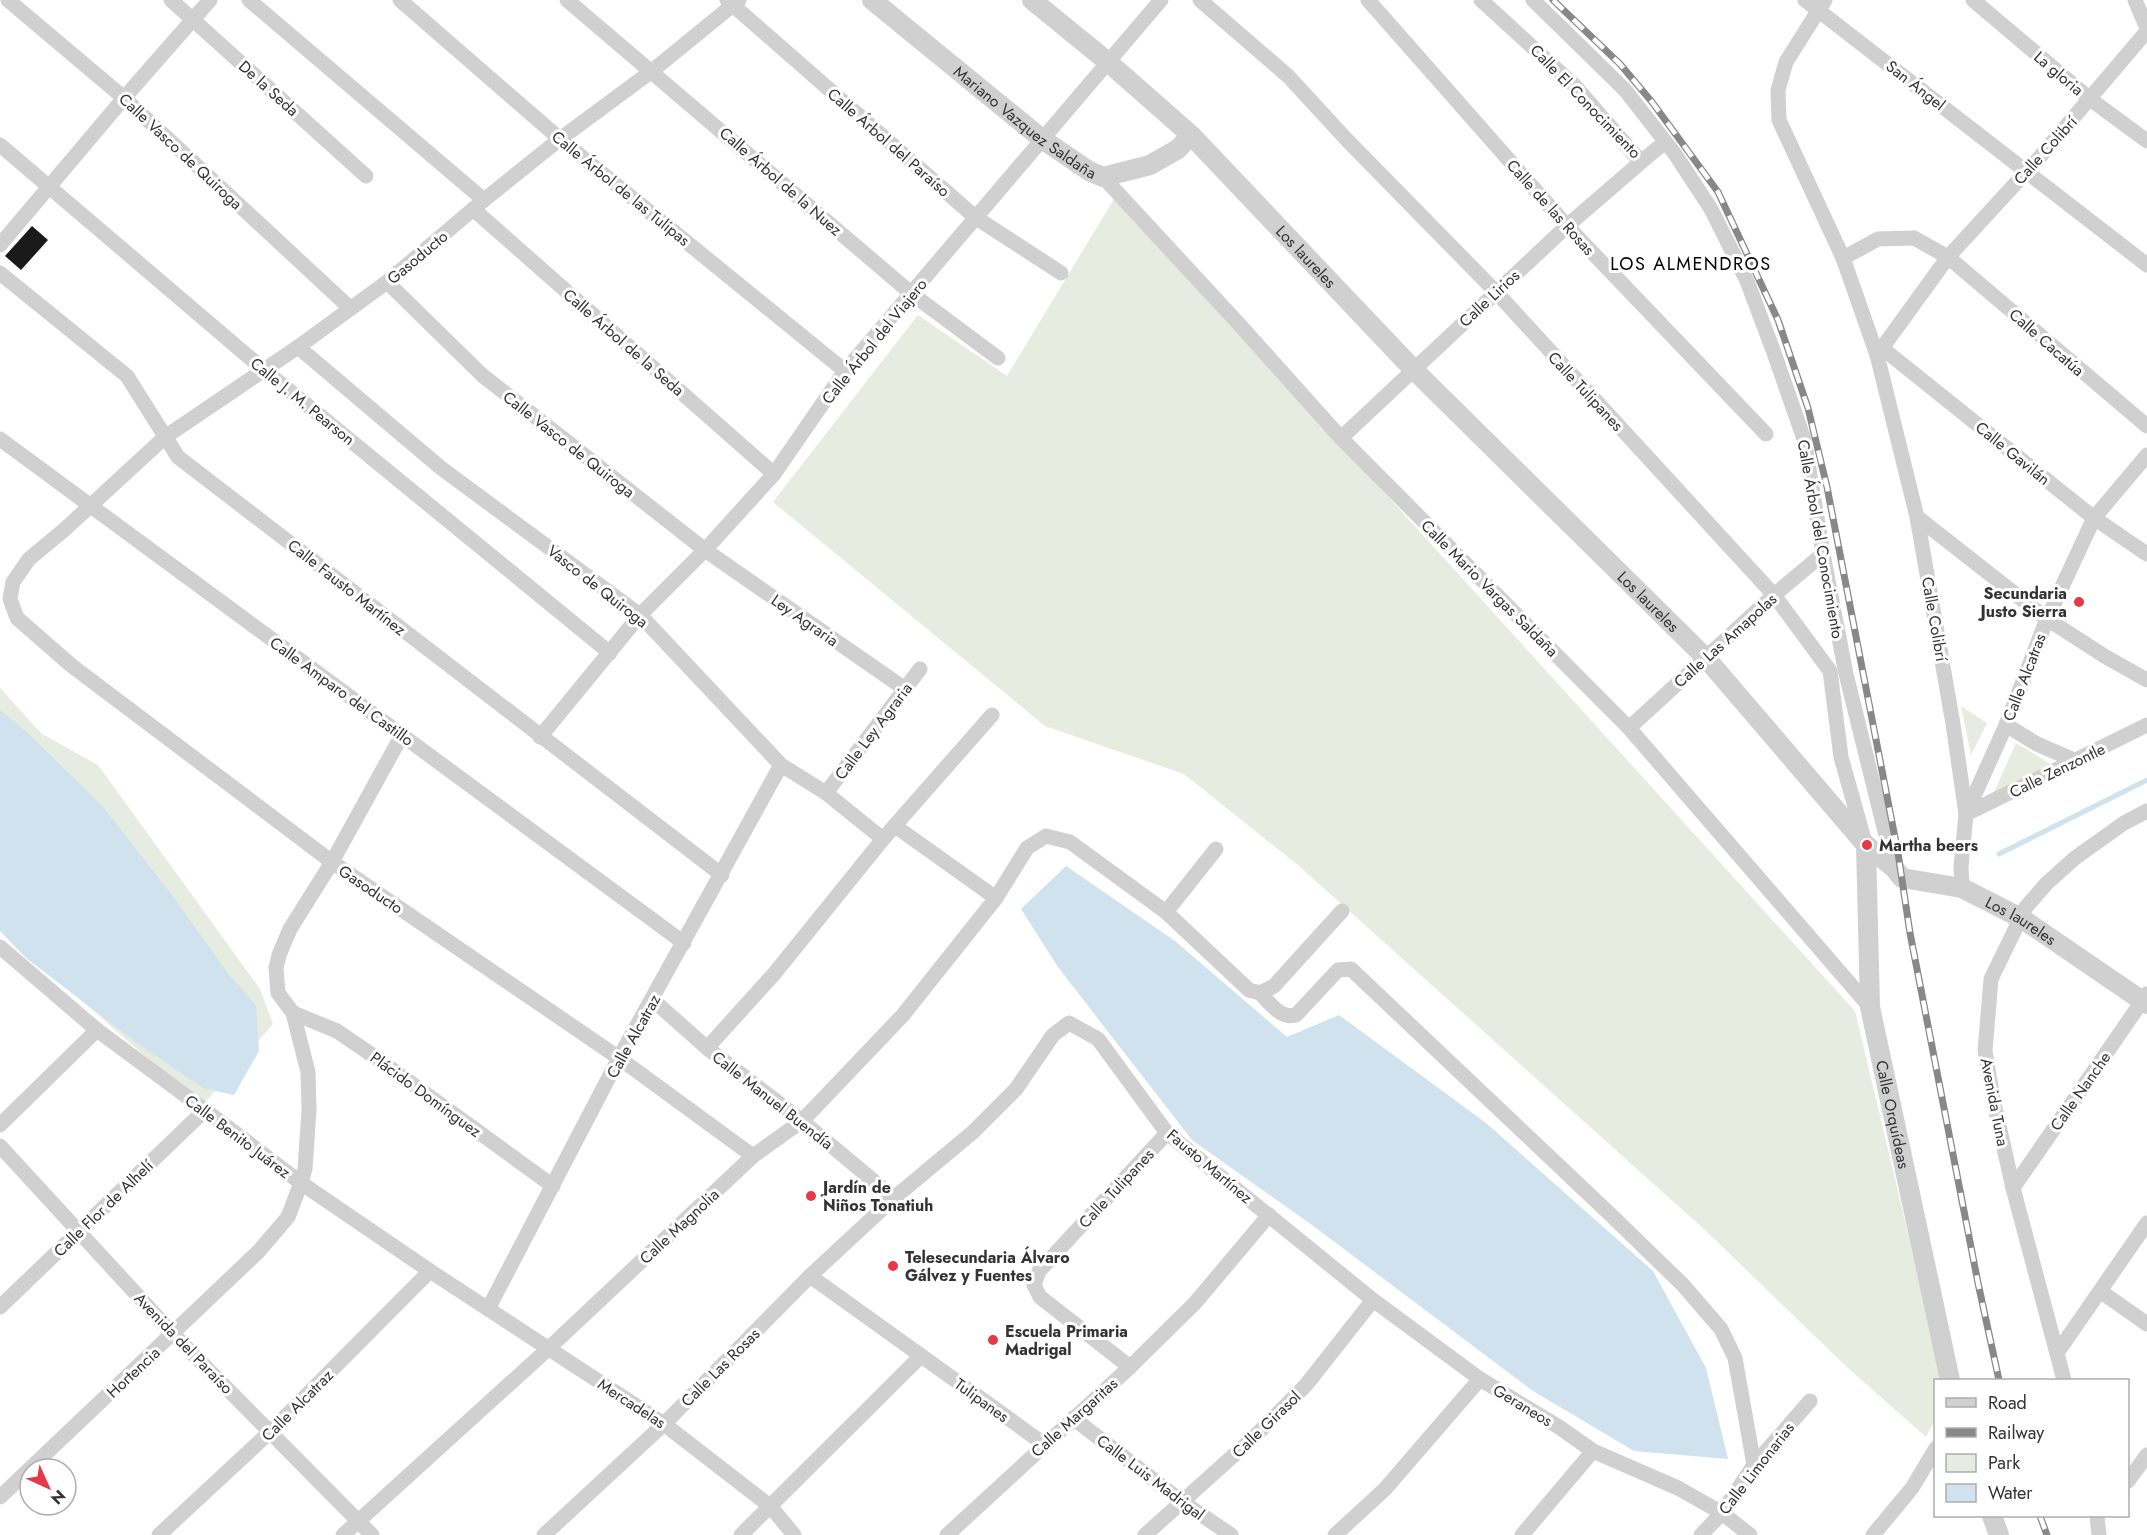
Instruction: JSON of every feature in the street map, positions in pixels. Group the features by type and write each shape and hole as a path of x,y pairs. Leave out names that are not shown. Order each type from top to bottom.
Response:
{"street":[{"name":"Calle Vasco de Quiroga","path":"8,0 124,98 350,308"},
{"name":"De la Seda","path":"171,0 366,176"},
{"path":"0,245 210,0"},
{"name":"Calle Árbol de la Seda","path":"249,0 479,205 774,474"},
{"name":"Calle Árbol de las Tulipas","path":"400,0 561,139 845,371"},
{"name":"Calle Árbol de la Nuez","path":"567,0 912,294 998,358"},
{"name":"Mariano Vazquez Saldaña","path":"872,0 1042,139 1089,171 1103,177 1150,165 1178,149 1191,135"},
{"name":"Los laureles","path":"1032,0 1108,62 1191,135 1413,369 1706,658 1866,845 1894,868 1902,878 1962,888 2021,918 2145,999"},
{"name":"Calle Árbol del Viajero","path":"540,736 640,615 705,550 774,474 845,371 1161,0"},
{"name":"Calle Tulipanes","path":"1200,0 1288,76 1347,140 1496,292 1774,595 1830,671 1841,757 1866,845"},
{"name":"Calle de las Rosas","path":"1368,0 1567,226 1766,434"},
{"name":"Calle El Conocimiento","path":"1481,0 1574,85 1641,162 1665,142"},
{"name":"Calle Árbol del Conocimiento","path":"1533,0 1625,90 1665,142 1711,209 1747,281 1804,439 1846,674 1894,868"},
{"name":"San Ángel","path":"1805,0 1822,5 2147,265"},
{"name":"La gloria","path":"1973,0 2090,99 2147,141"},
{"path":"2135,0 2147,29"},
{"name":"Gasoducto","path":"733,2 652,71 561,139 387,282 298,347 165,437 29,559 13,582 10,599 18,618 65,660 332,862 619,1058 753,1156"},
{"name":"Calle Árbol del Paraíso","path":"733,2 975,217 1061,273"},
{"name":"Calle Colibrí","path":"1822,5 1786,62 1778,90 1779,120 1843,258 1880,352 1917,517 1953,723 1966,814 1961,867 1962,888"},
{"name":"Calle Colibrí","path":"1880,352 1948,257 2090,99 2147,29"},
{"name":"Calle J. M. Pearson","path":"0,145 263,369 610,653"},
{"name":"Calle Lirios","path":"1341,438 1567,226 1641,162"},
{"name":"Calle Mario Vargas Saldaña","path":"1103,177 1341,438 1629,728 1870,1006"},
{"name":"Calle Cacatúa","path":"1843,258 1878,239 1914,238 1948,257 2147,426"},
{"name":"Calle Fausto Martínez","path":"0,273 128,376 178,457 722,875"},
{"name":"Calle Vasco de Quiroga","path":"387,282 482,375 705,550"},
{"name":"Vasco de Quiroga","path":"298,347 441,468 640,615 781,765 826,793 884,839"},
{"name":"Calle Gavilán","path":"1880,352 2094,518 2147,554"},
{"name":"Calle Amparo del Castillo","path":"0,440 684,943"},
{"name":"Calle Alcatras","path":"1966,814 2006,725 2047,619 2094,518 2147,455"},
{"path":"1917,517 2047,619 2147,680"},
{"name":"Ley Agraria","path":"705,550 905,689"},
{"name":"Calle Las Amapolas","path":"1629,728 1774,595 1823,554"},
{"name":"Calle Ley Agraria","path":"826,793 920,669"},
{"path":"707,1048 774,974 884,839 993,715"},
{"path":"2006,725 2037,744 2076,761"},
{"name":"Calle Zenzontle","path":"1966,814 2147,725"},
{"name":"Hortencia","path":"0,1497 259,1251 288,1216 305,1169 309,1110 308,1072 293,1013 278,993 276,968 279,955 290,929 332,862 402,735"},
{"name":"Calle Alcatraz","path":"488,1309 619,1058 781,765"},
{"name":"Avenida Tuna","path":"2064,1379 2013,1188 1993,1099 1985,1051 1991,979 2026,907 2047,883 2075,858 2124,823 2147,811"},
{"path":"895,826 996,898"},
{"name":"Calle Magnolia","path":"343,1535 548,1349 753,1156 802,1121 903,1015 996,898 1027,848 1046,836 1070,842 1166,912 1249,990 1260,993 1281,1014 1289,1017 1296,1015 1338,969 1351,969 1683,1285 1721,1329 1735,1358 1754,1466"},
{"name":"Calle Orquídeas","path":"1866,845 1870,1006 1950,1379"},
{"path":"1166,912 1216,849"},
{"path":"1260,993 1274,986 1342,911"},
{"name":"Calle Benito Juárez","path":"0,948 97,1030 301,1183 488,1309"},
{"name":"Calle Nanche","path":"2013,1188 2145,999"},
{"name":"Calle Manuel Buendía","path":"653,1000 707,1048 802,1121 894,1198"},
{"name":"Plácido Domínguez","path":"293,1013 347,1037 409,1079 553,1186"},
{"name":"Fausto Martínez","path":"894,1198 973,1132 1016,1089 1053,1035 1069,1023 1098,1040 1167,1133 1373,1299 1480,1378"},
{"path":"0,1125 97,1030"},
{"name":"Calle Flor de Alhelí","path":"0,1307 205,1110"},
{"name":"Calle Tulipanes","path":"1130,1367 1040,1297 1034,1285 1039,1271 1167,1133"},
{"name":"Avenida del Paraíso","path":"0,1146 173,1334 372,1535"},
{"name":"Calle Las Rosas","path":"544,1535 664,1424 810,1276 894,1198"},
{"name":"Calle Margaritas","path":"947,1535 1130,1367 1195,1303 1269,1215"},
{"path":"2057,1353 2147,1223"},
{"name":"Calle Alcatraz","path":"159,1535 270,1432 430,1271"},
{"path":"741,1535 921,1356 810,1276"},
{"path":"2100,1291 2147,1324"},
{"name":"Calle Girasol","path":"1144,1535 1253,1438 1306,1385 1373,1299"},
{"name":"Mercadelas","path":"488,1309 664,1424 771,1507 794,1535"},
{"name":"Tulipanes","path":"921,1356 1044,1444"},
{"name":"Geraneos","path":"1335,1535 1385,1489 1480,1378 1559,1427 1593,1452 1678,1488 1722,1513"},
{"name":"Calle Limonarias","path":"1701,1535 1722,1513 1754,1466 1810,1401"},
{"name":"Calle Luis Madrigal","path":"1073,1418 1181,1501 1231,1535"},
{"path":"1873,1535 1912,1488 1934,1450"},
{"path":"1522,1535 1593,1452"},
{"path":"2129,1478 2147,1455"},
{"path":"1722,1513 1750,1535"},
{"path":"1993,1517 1999,1535"}],"green space":[{"path":"1114,199 1343,447 1855,1011 1943,1379 1934,1379 1934,1422 1926,1437 1849,1369 1704,1229 1299,866 1184,774 1045,726 773,502 918,315 1007,376"},
{"path":"0,688 42,734 98,765 260,989 273,1024 202,1106 0,929"},
{"path":"1961,706 1987,723 1971,755"},
{"path":"2016,743 2054,766 1990,801"}],"water":[{"path":"0,710 29,734 103,807 169,891 227,972 256,1005 259,1051 234,1095 203,1088 137,1043 26,958 0,931"},
{"path":"1066,866 1175,941 1287,1037 1339,1015 1486,1123 1653,1271 1706,1368 1728,1459 1634,1451 1533,1391 1312,1225 1192,1140 1058,967 1021,909"}],"building":[{"path":"32,226 48,240 21,270 5,256"}],"waterway":[{"path":"1999,854 2147,780"}],"railway":[{"path":"1553,0 1620,64 1652,102 1718,192 1778,320 1808,408 1827,487 1898,853 1910,933 1999,1379"},
{"path":"2040,1517 2047,1535"}],"place":[{"name":"Secundaria Justo Sierra","path":"2079,602"},
{"name":"Martha beers","path":"1867,845"},
{"name":"Jardín de Niños Tonatiuh","path":"811,1196"},
{"name":"Telesecundaria Álvaro Gálvez y Fuentes","path":"893,1266"},
{"name":"Escuela Primaria Madrigal","path":"993,1340"}],"district":[{"name":"LOS ALMENDROS","path":"1691,264"}]}
